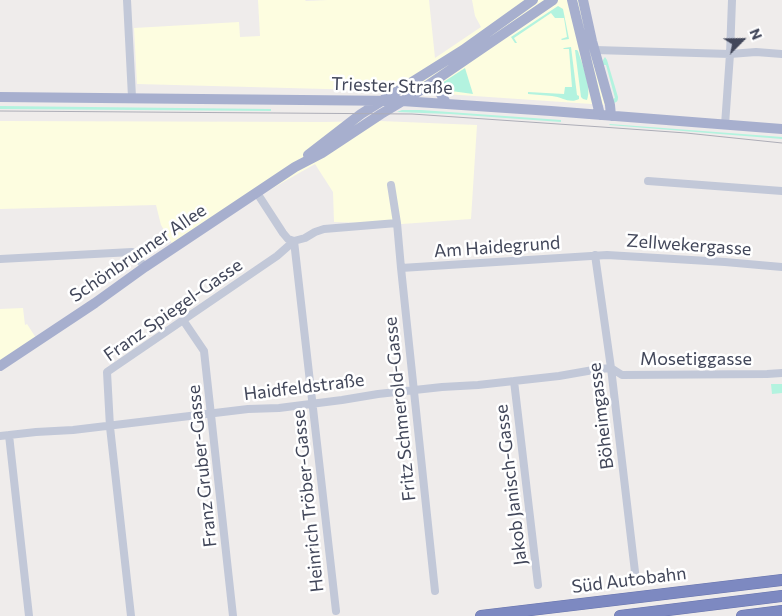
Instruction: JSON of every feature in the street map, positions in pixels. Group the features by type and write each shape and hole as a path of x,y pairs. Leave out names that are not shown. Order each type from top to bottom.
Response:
{"highway":[{"name":"Süd Autobahn","path":"481,616 782,580"},
{"name":"Süd Autobahn","path":"620,616 782,596"},
{"path":"742,616 782,611"}],"main road":[{"path":"295,167 355,118 463,50 533,0"},
{"path":"295,167 439,78 553,0"},
{"path":"572,0 606,116"},
{"path":"583,0 610,105 606,116"},
{"path":"439,78 437,87 446,103"},
{"name":"Triester Straße","path":"0,97 383,100 446,103 782,129"},
{"name":"Schönbrunner Allee","path":"0,366 295,167"}],"street":[{"path":"127,0 132,97"},
{"path":"725,125 732,0"},
{"path":"595,50 782,54"},
{"path":"648,181 782,191"},
{"name":"Fritz Schmerold-Gasse","path":"391,185 397,223 400,268 435,591"},
{"path":"257,193 284,233 294,241"},
{"name":"Franz Spiegel-Gasse","path":"131,616 110,426 106,372 277,256 294,241 324,229 397,223"},
{"name":"Heinrich Tröber-Gasse","path":"294,241 336,611"},
{"path":"0,259 132,252 145,267"},
{"name":"Am Haidegrund","path":"400,268 595,256"},
{"name":"Zellwekergasse","path":"595,256 655,257 782,266"},
{"name":"Böheimgasse","path":"595,256 611,368 635,572"},
{"name":"Franz Gruber-Gasse","path":"182,320 204,351 233,616"},
{"name":"Haidfeldstraße","path":"0,436 110,426 248,409 279,408 378,394 559,376 611,368"},
{"name":"Mosetiggasse","path":"611,368 622,375 782,373"},
{"name":"Jakob Janisch-Gasse","path":"514,381 538,585"},
{"path":"9,435 29,616"}],"shaded area":[{"path":"258,0 429,0 435,58 481,27 475,16 472,0 587,0 606,105 401,91 137,84 134,28 239,22 240,37 260,36"},
{"path":"558,6 563,9 569,39 561,39 567,37 564,18 555,18 551,13 514,38 517,43 515,43 511,37"},
{"path":"571,47 579,99 569,101 552,96 528,94 528,92 564,94 565,87 572,87 569,49 563,49"},
{"path":"575,50 578,51 586,76 587,100 581,97"},
{"path":"605,57 618,97 614,103 613,99 615,98 606,65 603,65"},
{"path":"465,68 473,94 444,90 442,83"},
{"path":"0,106 271,109 271,111 0,109"},
{"path":"402,110 561,120 561,122 397,112"},
{"path":"0,121 380,121 477,125 471,219 402,224 334,222 333,192 315,164 173,245 161,225 156,205 0,209"},
{"path":"609,125 782,137 782,139"},
{"path":"23,308 25,325 27,324 38,341 0,367 0,309"},
{"path":"771,384 782,384 782,393 772,394"}],"tram line":[{"path":"0,111 412,114 686,133 782,143"}]}
